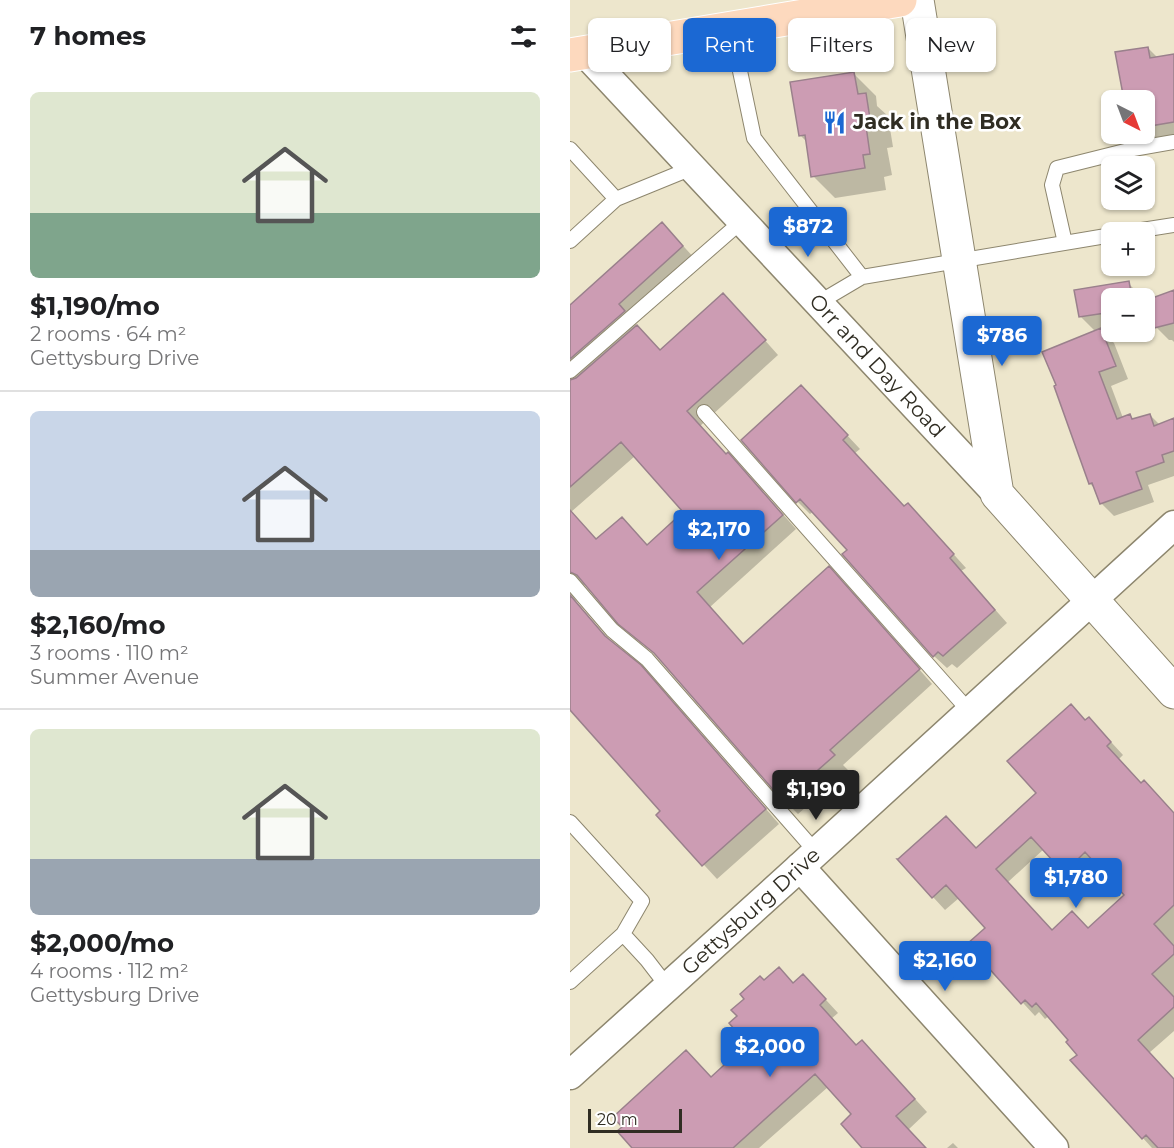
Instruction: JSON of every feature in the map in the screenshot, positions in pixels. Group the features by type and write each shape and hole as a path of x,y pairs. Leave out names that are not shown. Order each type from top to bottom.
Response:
{"main road":[{"path":"776,21 900,0"},
{"path":"578,54 683,36"}],"street":[{"path":"917,0 997,494"},
{"name":"Orr and Day Road","path":"578,54 742,221 997,494 1174,692"},
{"name":"Gettysburg Drive","path":"570,1074 1174,525"},
{"path":"808,859 1054,1148"}],"lane":[{"path":"740,72 754,138 862,277"},
{"path":"1065,243 1052,184 1058,168 1133,149 1174,142"},
{"path":"570,149 616,199"},
{"path":"570,241 616,199 692,168"},
{"path":"570,372 742,221"},
{"path":"1155,228 1174,225"},
{"path":"818,303 862,277 1101,238"},
{"path":"704,412 970,712"},
{"path":"570,580 612,630 647,659 808,859"},
{"path":"570,822 642,901 623,934 570,982"},
{"path":"623,934 668,986"}],"building":[{"path":"1148,47 1150,58 1174,54 1174,122 1155,125 1155,90 1122,90 1115,52"},
{"path":"854,72 858,94 866,93 871,125 866,126 870,154 863,155 865,168 811,177 805,135 799,136 790,82"},
{"path":"662,222 683,246 619,304 625,311 570,359 570,305"},
{"path":"1129,281 1130,288 1101,288 1101,314 1079,317 1074,290"},
{"path":"1174,290 1174,323 1155,328 1155,297"},
{"path":"723,293 766,340 687,411 726,454 728,452 783,515 697,592 743,644 829,566 920,669 830,750 835,755 783,801 654,653 618,624 577,575 570,572 570,510 596,539 622,517 647,545 683,512 621,442 570,487 570,380 576,378 637,325 660,350"},
{"path":"1101,328 1101,342 1107,342 1116,366 1099,372 1117,419 1130,414 1132,419 1150,414 1154,426 1174,418 1174,451 1162,455 1164,462 1136,472 1142,489 1100,504 1092,483 1089,484 1054,386 1056,385 1042,352"},
{"path":"801,385 848,435 843,440 904,506 908,503 954,554 950,558 995,610 943,656 938,652 933,657 842,554 847,550 800,499 796,503 741,440"},
{"path":"570,595 605,636 641,665 766,809 702,866 656,815 660,811 570,710"},
{"path":"1071,704 1085,720 1089,717 1111,742 1107,746 1141,783 1144,780 1174,813 1174,905 1154,924 1174,946 1174,954 1152,974 1174,997 1174,1007 1138,1040 1174,1079 1174,1148 1158,1148 1146,1135 1142,1139 1070,1060 1077,1055 1066,1042 1068,1040 1036,1003 1032,1007 1025,1000 1021,1004 967,944 985,928 946,885 932,898 897,859 946,816 976,848 1036,793 1007,761","holes":["1031,837 1064,873 1085,852 1124,895 1088,928 1072,911 1052,930 996,869"]},
{"path":"779,967 793,983 803,974 826,999 820,1005 856,1045 862,1040 915,1099 896,1116 926,1148 862,1148 841,1124 851,1114 815,1074 733,1148 632,1148 617,1131 622,1127 613,1117 686,1050 711,1077 747,1044 729,1023 737,1016 731,1010 744,999 740,994 760,976 764,980"}],"place":[{"name":"Jack in the Box","path":"835,122"}]}
